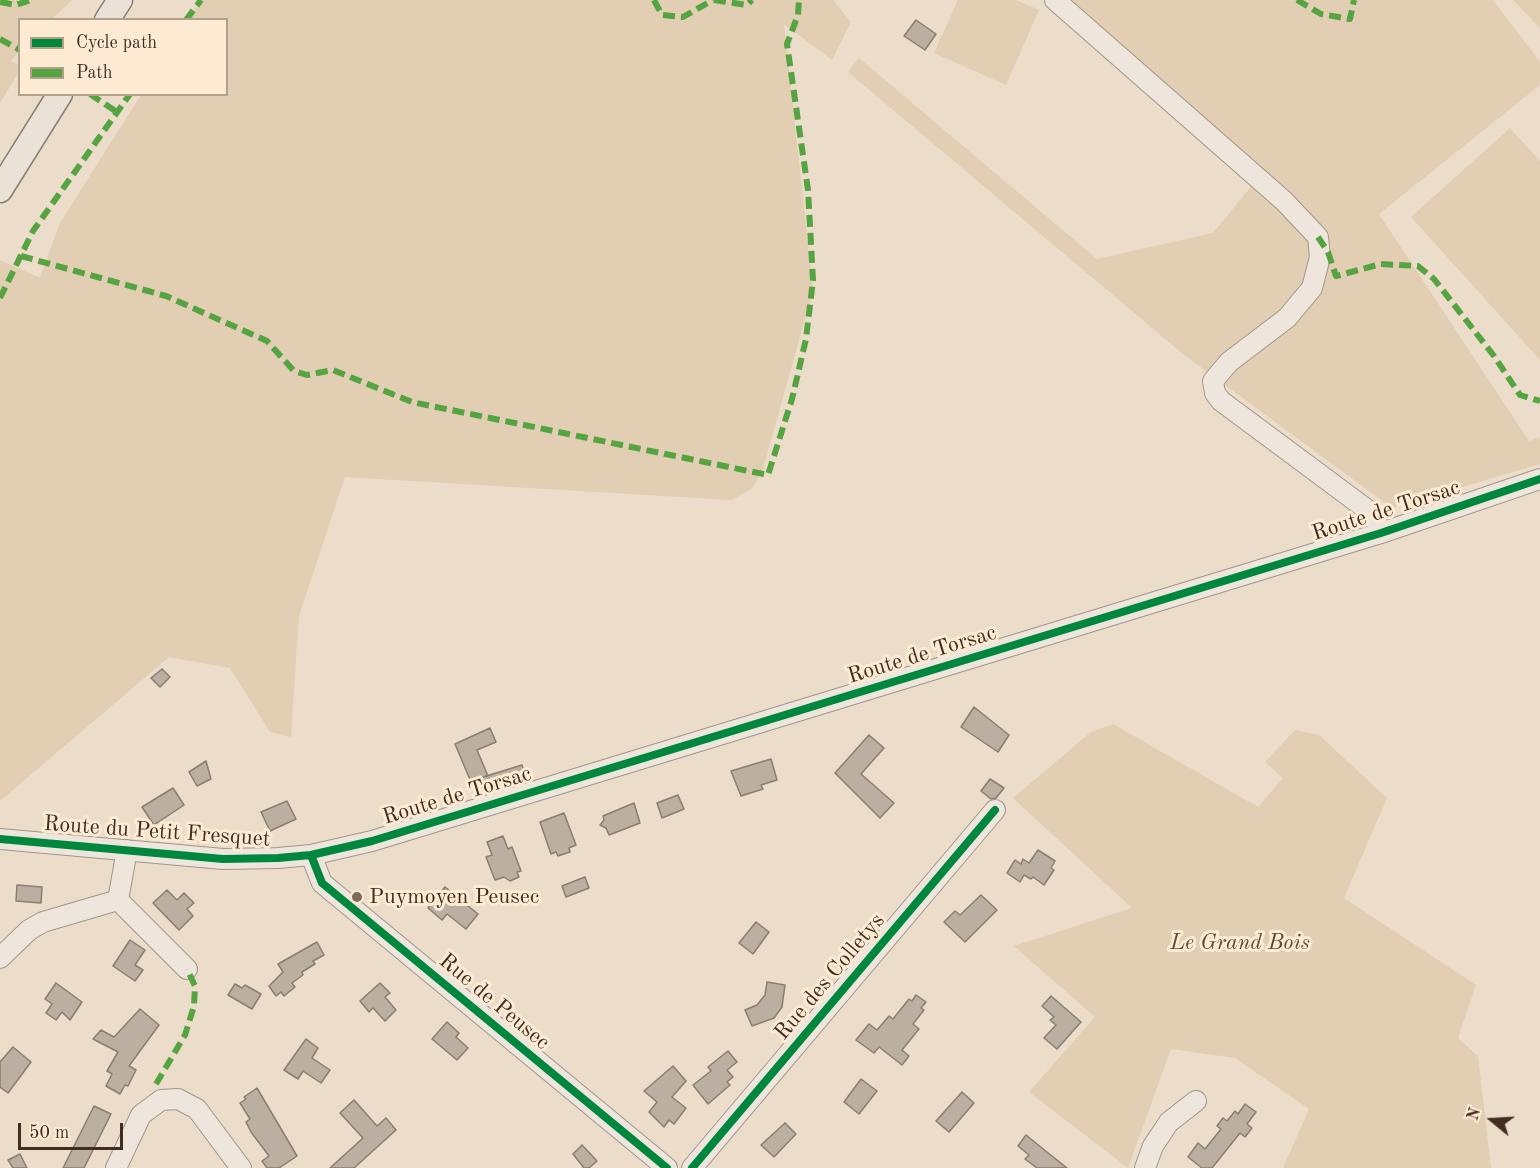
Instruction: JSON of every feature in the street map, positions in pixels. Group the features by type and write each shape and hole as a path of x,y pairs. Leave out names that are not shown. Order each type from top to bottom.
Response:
{"main road":[{"path":"108,18 120,0"},
{"path":"0,190 59,96"}],"street":[{"path":"1055,0 1284,201 1318,237 1320,257 1312,288 1287,318 1229,362 1212,381 1215,393 1221,401 1373,514 1381,532"},
{"name":"Route de Torsac","path":"312,855 384,837 1381,532 1540,479"},
{"name":"Rue des Colletys","path":"692,1168 995,810"},
{"name":"Route du Petit Fresquet","path":"0,839 223,859 312,855"},
{"path":"118,900 127,850"},
{"name":"Rue de Peusec","path":"312,855 322,883 667,1168"},
{"path":"0,958 29,930 43,922 118,900"},
{"path":"118,900 187,969"},
{"path":"116,1168 141,1115 158,1092 197,1109 241,1168"},
{"path":"1145,1168 1153,1146 1168,1122 1196,1101"}],"green space":[{"path":"0,0 72,0 53,18 18,18 18,53 11,61 18,64 18,74 0,103"},
{"path":"201,0 833,0 851,22 832,60 784,24 813,290 763,469 752,489 731,500 345,477 299,616 291,737 270,732 230,668 169,657 0,801 0,260 40,278 60,223 140,96 228,96 228,18 190,18"},
{"path":"958,0 1016,0 1039,10 1006,85 934,53"},
{"path":"1057,0 1493,0 1540,62 1540,85 1379,214 1529,441 1540,437 1540,464 1392,508 1183,354 848,72 859,58 1097,259 1213,233 1264,171"},
{"path":"1513,0 1540,0 1540,28"},
{"path":"1510,128 1540,161 1540,360 1411,217"},
{"name":"Le Grand Bois","path":"1113,724 1258,807 1283,778 1265,762 1295,730 1319,735 1387,798 1344,898 1476,985 1458,1038 1478,1056 1491,1168 1283,1168 1309,1109 1235,1058 1171,1049 1128,1168 1029,1092 1095,1017 1014,946 1132,908 1013,798 1091,732"}],"building":[{"path":"916,20 936,34 925,50 904,36"},
{"path":"162,669 170,677 160,687 151,678"},
{"path":"974,707 1009,735 998,752 961,727"},
{"path":"490,728 496,742 477,750 488,776 522,765 527,781 485,794 479,779 471,782 455,744"},
{"path":"869,735 884,748 861,774 894,803 880,818 835,773"},
{"path":"771,759 777,780 761,785 763,789 741,796 731,771"},
{"path":"206,761 211,779 197,786 189,772"},
{"path":"990,779 1004,788 996,798 991,799 981,791"},
{"path":"173,788 184,805 154,825 142,807"},
{"path":"678,795 684,809 662,818 657,803"},
{"path":"287,801 296,819 270,831 261,812"},
{"path":"634,803 640,823 609,835 606,828 600,825 604,820 603,816"},
{"path":"564,813 576,845 569,848 570,852 558,856 556,852 551,854 540,822"},
{"path":"503,836 508,849 512,847 521,871 517,872 519,877 510,881 504,877 495,880 486,857 492,855 487,842"},
{"path":"1038,850 1055,861 1051,868 1054,870 1044,885 1033,877 1031,879 1024,875 1020,882 1007,873 1015,860 1021,864 1023,859 1029,863"},
{"path":"585,877 589,888 566,897 562,886"},
{"path":"17,885 42,887 41,903 16,901"},
{"path":"445,887 478,914 466,929 447,914 442,920 428,908"},
{"path":"167,890 177,900 184,893 194,903 187,909 193,916 179,930 153,903"},
{"path":"981,895 997,910 965,942 944,922 955,911 960,915"},
{"path":"756,922 769,932 753,954 739,943"},
{"path":"130,940 145,950 135,965 143,970 135,981 113,966"},
{"path":"317,942 324,955 313,961 315,964 302,972 303,975 292,983 295,987 284,996 281,992 276,996 269,986 283,972 278,964"},
{"path":"767,982 785,985 782,1007 774,1018 752,1026 745,1010 757,1005 765,995"},
{"path":"56,983 82,1002 70,1020 62,1012 56,1020 46,1013 52,1004 45,999"},
{"path":"380,983 390,993 385,997 396,1010 385,1021 373,1008 369,1012 360,1001"},
{"path":"235,984 242,988 245,985 261,994 252,1009 228,995"},
{"path":"916,995 926,1002 921,1008 924,1010 913,1024 919,1029 902,1050 909,1056 902,1065 879,1047 874,1053 856,1040 869,1024 877,1030 889,1016 893,1019 909,999 912,1001"},
{"path":"1051,996 1081,1022 1057,1049 1044,1038 1056,1025 1050,1020 1054,1017 1042,1006"},
{"path":"140,1009 159,1025 129,1066 136,1070 128,1086 125,1085 120,1094 106,1086 112,1074 107,1071 118,1052 93,1039 101,1030 114,1037"},
{"path":"447,1022 459,1033 456,1037 468,1048 457,1060 432,1039"},
{"path":"306,1039 318,1048 312,1058 330,1070 321,1083 303,1071 298,1079 284,1070"},
{"path":"13,1047 31,1062 8,1093 0,1087 0,1062"},
{"path":"728,1051 737,1062 727,1070 733,1077 727,1082 730,1085 708,1104 693,1085 711,1071 708,1067"},
{"path":"673,1066 686,1081 672,1097 686,1108 674,1124 669,1120 664,1127 649,1112 657,1102 644,1091"},
{"path":"861,1079 877,1091 859,1114 844,1102"},
{"path":"257,1088 297,1156 279,1168 267,1168 262,1161 269,1156 251,1132 246,1122 250,1119 240,1103 246,1099 244,1097"},
{"path":"962,1092 974,1103 949,1132 936,1121"},
{"path":"354,1100 377,1126 386,1118 396,1130 354,1168 330,1168 363,1138 340,1113"},
{"path":"1245,1104 1256,1112 1247,1124 1252,1128 1245,1137 1240,1133 1212,1168 1202,1168 1188,1157 1198,1143 1205,1149 1221,1129 1217,1126 1223,1118 1227,1121 1235,1111 1238,1114"},
{"path":"94,1106 111,1114 84,1168 63,1168"},
{"path":"785,1123 796,1134 774,1157 761,1145"},
{"path":"1026,1135 1067,1168 1037,1168 1025,1159 1029,1155 1018,1146"},
{"path":"582,1145 597,1161 589,1168 584,1168 573,1154"},
{"path":"20,1154 27,1168 13,1168 8,1160"}],"marked path":[{"path":"0,2 16,5 31,0"},
{"path":"188,18 201,0"},
{"path":"654,0 662,15 683,17 713,0"},
{"path":"714,0 747,5 752,0"},
{"path":"21,256 166,296 267,341 294,371 307,375 333,370 412,402 768,475 792,399 806,339 813,280 808,190 787,44 798,15 799,0"},
{"path":"1297,0 1321,14 1350,19 1354,0"},
{"path":"0,39 18,49"},
{"path":"93,96 117,112"},
{"path":"0,298 33,231 129,96"},
{"path":"1318,237 1328,252 1336,276 1381,264 1418,266 1434,279 1494,356 1520,395 1540,401"},
{"path":"156,1084 185,1035 194,1006 195,986 187,969"}],"cycle path":[{"path":"0,839 223,859 311,855 372,841 1381,533 1540,479"},
{"path":"692,1168 995,810"},
{"path":"311,855 322,883 667,1168"}],"place":[{"name":"Puymoyen Peusec","path":"357,897"}]}
